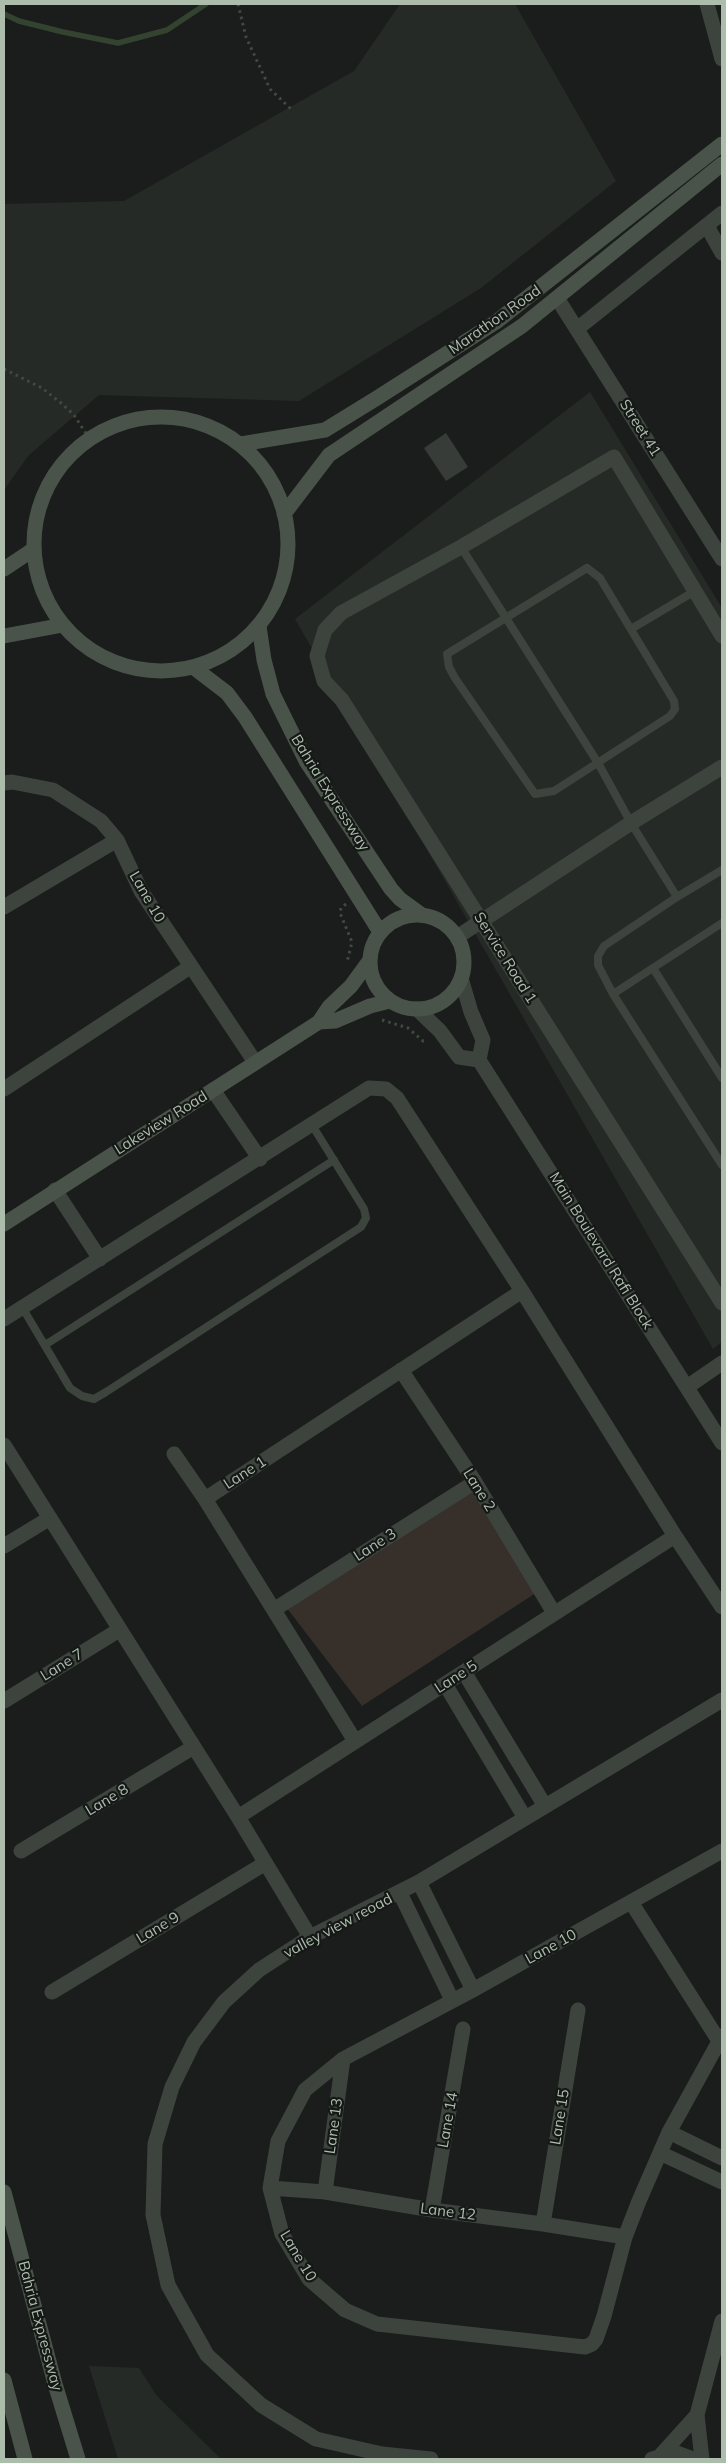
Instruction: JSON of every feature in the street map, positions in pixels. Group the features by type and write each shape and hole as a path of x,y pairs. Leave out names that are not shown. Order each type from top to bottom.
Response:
{"main road":[{"name":"Marathon Road","path":"241,444 325,430 377,398 496,322 722,144"},
{"name":"Marathon Road","path":"284,514 329,455 522,326 722,164"},
{"path":"150,417 182,418 213,428 241,444 256,459 278,494 284,514 288,554 285,573 270,610 259,626 240,644 225,654 194,668 146,671 122,665 86,647 63,625 48,602 38,576 34,549 37,517 47,486 65,460 89,438 126,422 150,417"},
{"path":"4,569 34,549"},
{"path":"4,636 63,625"},
{"name":"Bahria Expressway","path":"259,626 272,694 306,760 391,890 422,915"},
{"name":"Bahria Expressway","path":"194,668 227,692 245,716 380,932"},
{"path":"422,915 442,922 457,937 464,957 461,978 447,998 433,1006 417,1009 403,1007 390,1001 377,987 373,979 370,960 373,945 380,932 399,918 422,915"},
{"path":"319,1022 329,1006 351,986 370,960"},
{"path":"319,1022 335,1021 352,1012 390,1001"},
{"name":"Lakeview Road","path":"4,1224 319,1022"},
{"name":"Bahria Expressway","path":"4,2192 9,2235 78,2459"},
{"path":"4,2380 26,2459"}],"street":[{"path":"707,4 722,59"},
{"path":"577,329 722,213"},
{"path":"707,226 722,252"},
{"name":"Street 41","path":"557,298 722,559"},
{"name":"Service Road 1","path":"695,591 614,457 461,547 341,613 325,630 317,656 324,681 342,700 722,1302"},
{"path":"695,591 722,636"},
{"path":"457,937 631,823 722,767"},
{"name":"Lane 10","path":"4,783 12,782 53,790 101,821 117,840 141,890 190,967 255,1062"},
{"path":"4,908 117,840"},
{"path":"4,1089 190,967"},
{"path":"417,1009 440,1031 459,1057 479,1060 483,1040 471,1012 461,978"},
{"name":"Main Boulevard Rafi Block","path":"479,1060 722,1443"},
{"path":"4,1319 260,1159 369,1088 386,1088 397,1098 522,1290 675,1536 722,1607"},
{"path":"213,1090 260,1159"},
{"path":"55,1190 100,1259"},
{"name":"Lane 1","path":"205,1499 522,1290"},
{"path":"687,1387 722,1363"},
{"name":"Lane 2","path":"401,1370 475,1482 554,1612"},
{"path":"4,1445 192,1748 238,1817 264,1864 310,1937"},
{"path":"174,1454 275,1609 356,1741"},
{"name":"Lane 3","path":"275,1609 475,1482"},
{"path":"4,1546 50,1518"},
{"name":"Lane 5","path":"238,1817 554,1612 675,1536"},
{"name":"Lane 7","path":"4,1701 119,1630"},
{"path":"464,1672 545,1806"},
{"path":"445,1684 525,1818"},
{"name":"valley view reoad","path":"431,2459 382,2454 316,2439 261,2405 208,2355 168,2285 153,2215 154,2144 172,2087 194,2042 224,2002 259,1970 310,1937 419,1882 722,1700"},
{"name":"Lane 8","path":"22,1851 192,1748"},
{"name":"Lane 10","path":"720,2039 669,2132 660,2153 625,2237 604,2316 596,2339 592,2344 585,2346 376,2324 345,2310 309,2279 282,2234 270,2188 278,2141 305,2090 343,2059 473,1990 722,1851"},
{"name":"Lane 9","path":"52,1992 264,1864"},
{"path":"419,1882 473,1990"},
{"path":"400,1893 452,2000"},
{"path":"631,1902 720,2039"},
{"name":"Lane 15","path":"543,2224 578,2010"},
{"name":"Lane 14","path":"432,2210 464,2029"},
{"name":"Lane 13","path":"325,2192 343,2059"},
{"path":"669,2132 722,2158"},
{"path":"660,2153 722,2182"},
{"name":"Lane 12","path":"270,2188 325,2192 432,2210 543,2224 625,2237"},
{"path":"702,2459 697,2415 722,2321"},
{"path":"656,2459 697,2415"},
{"path":"656,2459 677,2453 693,2459"}],"lane":[{"path":"461,547 598,763 631,823 677,896"},
{"path":"587,568 600,578 632,629 674,701 675,709 670,716 554,791 535,794 449,668 447,654 506,618 587,568"},
{"path":"632,629 695,591"},
{"path":"722,870 677,896 604,946 598,956 598,965 613,994 722,1165"},
{"path":"613,994 722,923"},
{"path":"653,968 722,1078"},
{"path":"22,1307 70,1388 82,1396 94,1399 106,1392 361,1227 366,1218 364,1209 312,1125"},
{"path":"44,1345 334,1160"}],"path":[{"path":"238,4 246,37 270,89 291,109"},
{"path":"4,369 42,388 62,403 74,415 89,438"}],"shaded area":[{"path":"400,4 515,4 616,181 481,288 299,401 99,395 28,456 4,490 4,204 124,201 354,71"},
{"path":"590,392 722,608 722,1342 713,1349 295,619"},
{"path":"475,1488 539,1591 362,1706 286,1607"},
{"path":"89,2366 139,2368 157,2396 221,2459 118,2459"}],"building":[{"path":"446,433 468,467 446,481 424,448"}],"waterway":[{"path":"4,14 19,21 118,43 167,30 206,4"}]}
